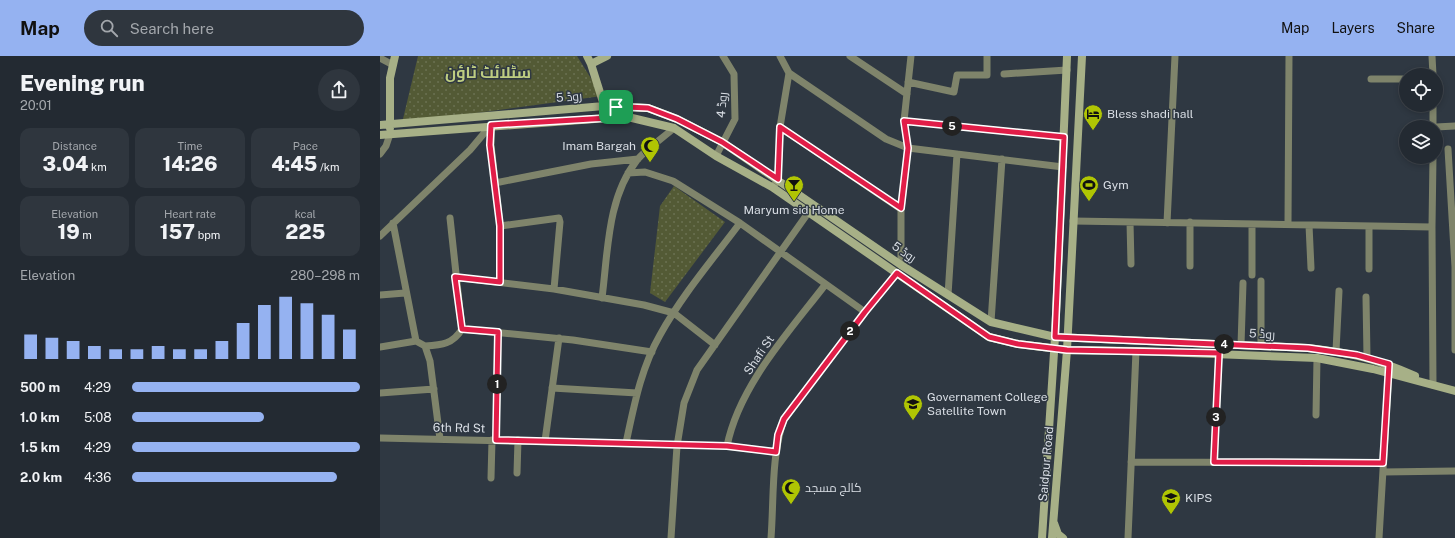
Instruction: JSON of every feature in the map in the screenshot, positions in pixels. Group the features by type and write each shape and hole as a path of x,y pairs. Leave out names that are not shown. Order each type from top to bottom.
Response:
{"main road":[{"path":"390,134 389,85 395,56"},
{"path":"587,56 592,64 608,118"},
{"path":"592,64 607,56"},
{"name":"Saidpur Road","path":"1041,537 1055,337 1067,56"},
{"name":"Saidpur Road","path":"1052,538 1067,350 1082,56"},
{"name":"روڈ 5","path":"380,125 604,106 648,108 677,119 722,142 778,179 901,265 991,322 1055,337 1241,345 1336,351 1367,357 1389,364 1433,385"},
{"name":"روڈ 5","path":"380,135 491,125 608,118 632,118 674,128 716,156 772,188 989,337 1054,350 1219,353 1317,358 1389,373 1455,391"},
{"path":"1053,520 1058,534 1063,538"}],"street":[{"name":"روڈ 4","path":"716,156 734,119 734,74 723,56"},
{"path":"780,56 789,73 886,138 908,148 1063,166"},
{"path":"850,56 907,94"},
{"path":"901,265 901,208 908,148 904,121 911,56"},
{"path":"908,82 954,92 957,75 987,75 987,56"},
{"path":"1167,223 1175,56"},
{"path":"1288,224 1289,56"},
{"path":"1432,56 1433,68"},
{"path":"380,58 393,65"},
{"path":"1004,74 1067,70"},
{"path":"772,188 778,179 780,127 789,73"},
{"path":"1371,79 1399,79"},
{"path":"904,121 1064,137"},
{"path":"491,125 490,145 500,226 500,282"},
{"path":"380,236 470,150 491,125"},
{"path":"1443,127 1455,126"},
{"path":"780,127 901,208"},
{"path":"602,298 613,213 620,188 638,159 674,128"},
{"path":"380,154 386,146 390,134"},
{"path":"1448,149 1453,212 1455,267 1455,350"},
{"path":"948,295 957,154"},
{"path":"495,183 591,164 638,159"},
{"path":"991,322 1002,159"},
{"path":"1433,164 1433,385"},
{"path":"628,173 645,172 673,181 740,223 865,312"},
{"path":"671,538 676,446 684,403 696,370 782,252 808,213"},
{"path":"380,347 416,341 425,346 448,343 457,337 462,329 455,277 450,218"},
{"path":"500,226 559,218 560,222 554,289"},
{"path":"1073,221 1432,226"},
{"path":"1130,222 1131,264"},
{"path":"1190,222 1190,266"},
{"path":"393,223 405,293 416,341"},
{"path":"626,443 637,393 652,352 660,336 674,313 740,223"},
{"path":"1252,224 1252,275"},
{"path":"1309,225 1310,268"},
{"path":"1369,226 1369,268"},
{"path":"771,538 776,452 778,435 784,419 865,312 897,273"},
{"path":"455,277 554,289 644,305 674,313 715,345"},
{"path":"1261,281 1261,346"},
{"path":"1241,345 1243,283"},
{"name":"Shafi St","path":"727,446 737,412 750,389 771,356 825,284"},
{"path":"1336,351 1340,291"},
{"path":"380,295 405,293"},
{"path":"1366,297 1367,357"},
{"path":"462,329 559,338 652,352"},
{"path":"491,478 498,332"},
{"path":"545,441 559,338"},
{"path":"425,346 430,361 440,439"},
{"path":"1128,538 1136,351"},
{"path":"1214,462 1219,353"},
{"path":"1316,415 1317,358"},
{"path":"1379,538 1389,364"},
{"path":"552,388 637,393"},
{"path":"380,393 434,389"},
{"name":"6th Rd St","path":"380,438 727,446 776,452"},
{"path":"517,473 518,440"},
{"path":"1131,462 1383,463"},
{"path":"1383,472 1455,471"}],"green space":[{"path":"418,56 577,56 602,96 402,123"},
{"path":"674,186 725,222 665,302 650,293 660,206"}],"place":[{"name":"Bless shadi hall","path":"1093,131"},
{"name":"Imam Bargah","path":"650,163"},
{"name":"Maryum sid Home","path":"794,202"},
{"name":"Gym","path":"1089,202"},
{"name":"Governament College Satellite Town","path":"913,421"},
{"name":"کالج مسجد","path":"791,505"},
{"name":"KIPS","path":"1171,515"}],"district":[{"name":"سٹلائٹ ٹاؤن","path":"488,72"}],"route":[{"path":"604,106 616,107 648,108 677,119 722,142 778,179 780,127 901,208 908,148 904,121 1064,137 1055,337 1308,348 1357,355 1389,364 1383,463 1214,462 1219,353 1054,350 989,337 897,273 799,396 784,419 778,435 776,452 727,446 676,446 626,443 496,440 498,332 462,329 455,277 500,282 500,226 490,145 491,125 608,118 604,106"}]}
